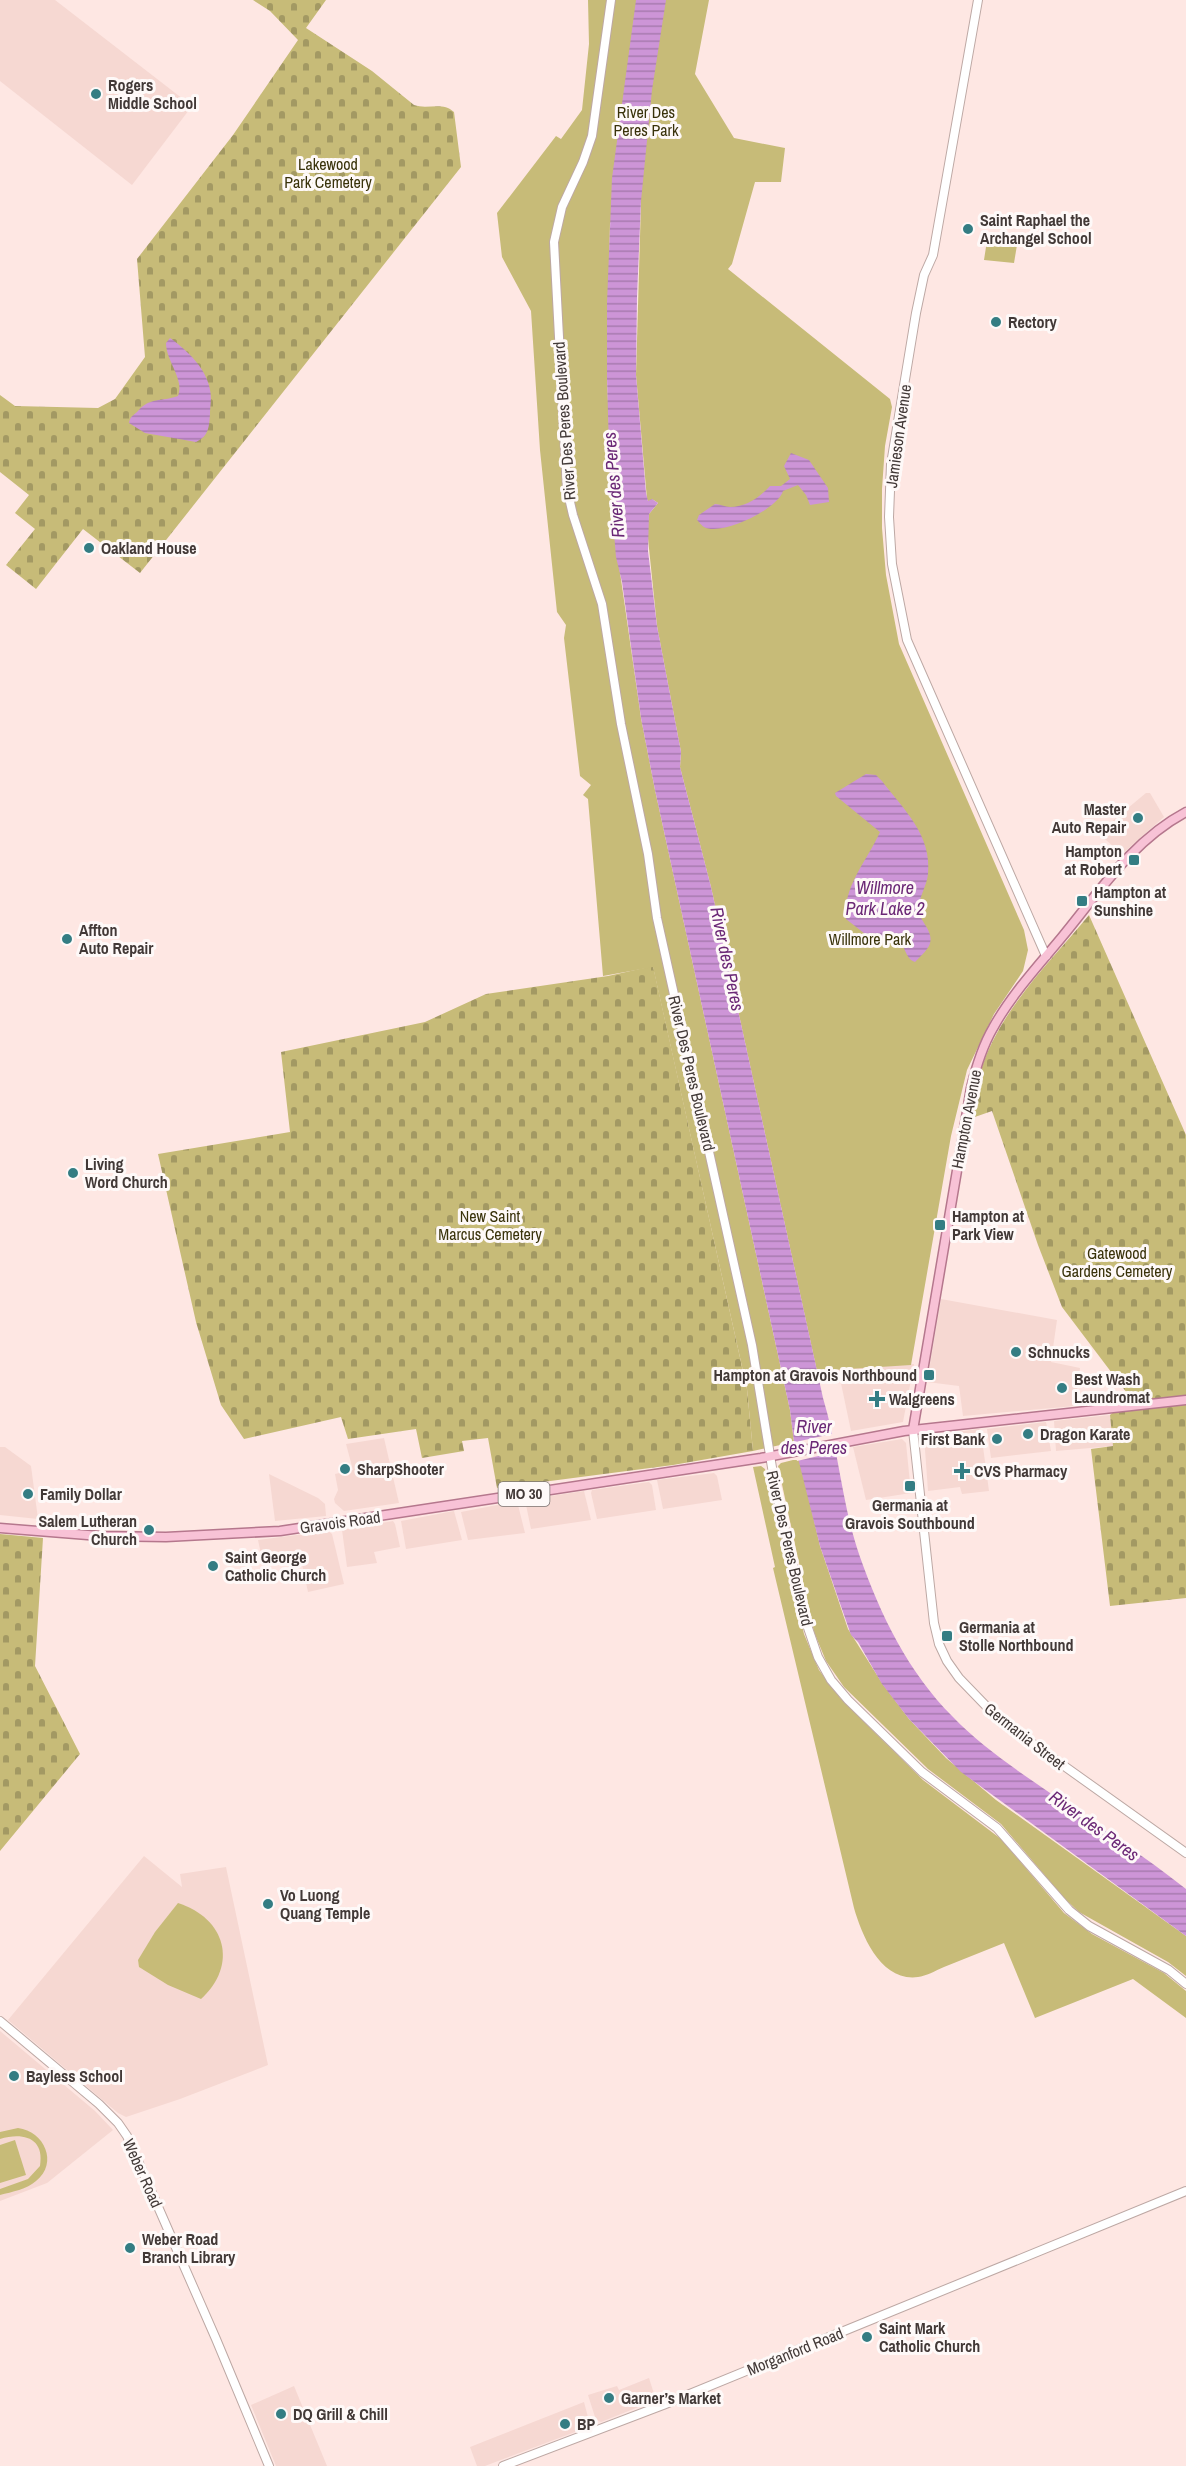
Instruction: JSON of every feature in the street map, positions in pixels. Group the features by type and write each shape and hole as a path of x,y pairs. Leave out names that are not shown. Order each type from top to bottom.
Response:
{"main road":[{"name":"River Des Peres Boulevard","path":"611,0 592,136 560,213 554,242 566,480 570,507 602,604 621,724 648,854 655,909 750,1335 769,1456 811,1640 822,1665 837,1687 916,1767 1004,1835 1056,1897 1075,1915 1169,1970 1186,1984"},
{"name":"Jamieson Avenue","path":"978,0 933,255 924,275 914,324 892,458 890,518 892,564 908,640 1046,956"},
{"name":"Hampton Avenue","path":"913,1430 970,1088 979,1058 997,1021 1046,956 1136,848 1155,831 1186,812"},
{"name":"MO 30","path":"769,1456 913,1430 1186,1400"},
{"name":"Germania Street","path":"913,1430 934,1623 942,1652 953,1670 988,1708 1025,1738 1186,1852"},
{"name":"Gravois Road","path":"0,1528 119,1537 252,1534 335,1524 769,1456"},
{"name":"Weber Road","path":"0,2022 103,2108 127,2136 269,2466"},
{"name":"Morganford Road","path":"503,2466 673,2400 1186,2191"}],"shaded area":[{"name":"Rogers Middle School","path":"0,0 55,0 192,106 132,185 0,81"},
{"path":"1146,793 1150,793 1164,817 1122,854 1098,833"},
{"path":"941,1299 1057,1320 1051,1362 1080,1368 1075,1406 963,1416 959,1386 927,1382"},
{"path":"914,1364 903,1422 851,1431 838,1369"},
{"path":"1110,1415 1113,1446 1056,1451 1054,1421"},
{"path":"1046,1422 1051,1451 991,1458 987,1429"},
{"path":"979,1429 989,1491 962,1494 960,1487 928,1491 924,1436"},
{"path":"384,1438 399,1503 344,1511 334,1499 338,1490 335,1474 353,1470 346,1444"},
{"path":"902,1439 906,1443 911,1493 866,1500 853,1447"},
{"path":"0,1447 5,1447 31,1466 38,1519 0,1515"},
{"path":"714,1473 717,1476 722,1500 663,1509 657,1480"},
{"path":"269,1474 318,1498 325,1504 326,1516 275,1521"},
{"path":"649,1482 652,1485 656,1510 597,1519 592,1490"},
{"path":"584,1491 591,1520 531,1529 525,1500"},
{"path":"517,1501 525,1533 468,1540 461,1512"},
{"path":"454,1511 462,1540 406,1549 401,1521"},
{"path":"393,1521 400,1547 374,1552 377,1563 347,1567 342,1530"},
{"path":"328,1531 332,1534 344,1584 308,1592 302,1564 291,1565 289,1556 262,1559 258,1540"},
{"path":"144,1856 182,1887 180,1874 226,1867 268,2065 126,2117 118,2113 8,2020"},
{"path":"0,2031 95,2111 113,2130 47,2183 0,2201"},
{"path":"649,2378 656,2400 601,2422 596,2420 588,2395 617,2386 619,2390"},
{"path":"294,2386 327,2466 276,2466 251,2405"},
{"path":"584,2402 589,2421 588,2426 583,2429 485,2466 477,2466 470,2447"}],"green space":[{"name":"Lakewood Park Cemetery","path":"253,0 326,0 306,28 372,71 414,105 440,106 454,112 461,167 140,573 83,529 36,589 6,565 35,529 15,513 29,495 0,472 0,395 15,406 98,408 115,399 145,357 137,259 233,135 298,40 270,11"},
{"name":"Willmore Park","path":"588,0 709,0 695,74 734,138 785,148 781,182 755,182 732,264 728,269 890,399 892,407 885,446 882,528 886,575 899,644 1024,930 1028,950 1023,971 994,1014 967,1070 951,1136 911,1365 817,1371 711,887 680,767 681,752 657,626 647,529 649,514 658,503 652,499 649,502 647,499 636,375 641,202 610,223 607,378 613,524 641,718 655,790 790,1410 794,1442 753,1451 747,1389 653,967 603,976 588,799 583,795 591,785 580,776 564,638 566,625 557,612 540,450 531,311 502,257 497,213 556,136 561,139 582,110 589,44"},
{"path":"988,234 1018,239 1014,263 984,260"},
{"name":"Gatewood Gardens Cemetery","path":"1089,915 1186,1135 1186,1598 1110,1606 1091,1449 1113,1446 1110,1415 1130,1397 1062,1307 992,1111 972,1118 983,1064 1003,1023 1029,985"},
{"name":"New Saint Marcus Cemetery","path":"653,966 747,1389 753,1451 673,1465 497,1488 488,1438 462,1441 464,1451 422,1458 416,1429 348,1439 341,1417 244,1439 221,1405 196,1322 158,1154 290,1132 281,1052 425,1022 486,994 608,976"},
{"path":"793,1460 800,1460 820,1546 848,1629 882,1683 909,1719 946,1758 996,1800 1186,1936 1186,1976 1168,1962 1079,1912 1064,1898 1001,1824 928,1769 844,1687 826,1661 814,1632 778,1466"},
{"path":"761,1466 765,1469 804,1634 819,1670 841,1699 923,1780 1001,1839 1064,1913 1092,1934 1164,1973 1186,1991 1186,2018 1133,1979 1035,2018 1004,1943 918,1977 905,1977 894,1972 875,1955 862,1931 854,1908 773,1568 775,1567 753,1467"},
{"path":"0,1534 43,1538 35,1666 80,1754 0,1851"},
{"path":"178,1903 207,1919 216,1931 221,1944 223,1957 220,1971 213,1985 201,1999 168,1985 139,1967 138,1960 155,1932"},
{"path":"18,2128 27,2130 41,2141 47,2157 47,2166 43,2174 32,2184 0,2195 0,2189 28,2179 40,2166 39,2149 30,2139 16,2136 0,2139 0,2132"},
{"path":"15,2140 26,2175 0,2183 0,2145"}],"water":[{"name":"River des Peres","path":"636,0 666,0 652,90 641,201 637,297 636,375 646,493 648,501 652,499 658,503 649,514 648,551 657,626 681,752 680,767 711,887 854,1538 868,1579 887,1622 909,1662 937,1700 964,1728 1001,1758 1186,1889 1186,1936 961,1772 909,1719 882,1684 858,1642 851,1635 820,1546 794,1442 790,1410 655,790 641,718 622,582 616,557 610,485 607,303 612,178"},
{"path":"170,338 201,367 211,393 209,427 204,437 196,442 145,433 129,423 132,416 147,404 178,396 179,384 166,343"},
{"path":"791,453 809,460 828,488 829,502 810,505 798,485 783,491 771,506 760,513 735,525 712,529 704,527 697,520 699,515 715,504 730,507 742,505 757,497 770,486 781,486 790,479 784,466"},
{"name":"Willmore Park Lake 2","path":"866,774 876,775 882,781 915,824 926,847 928,874 919,910 931,940 927,949 915,962 908,957 897,938 889,936 874,941 846,919 846,907 852,885 880,832 835,793"}],"pier":[{"path":"836,1433 840,1451 797,1461 791,1443"}],"place":[{"name":"Rogers Middle School","path":"96,94"},
{"name":"Saint Raphael the Archangel School","path":"968,229"},
{"name":"Rectory","path":"996,322"},
{"name":"Oakland House","path":"89,548"},
{"name":"Master Auto Repair","path":"1138,818"},
{"name":"Hampton at Robert","path":"1134,860"},
{"name":"Hampton at Sunshine","path":"1082,901"},
{"name":"Affton Auto Repair","path":"67,939"},
{"name":"Living Word Church","path":"73,1173"},
{"name":"Hampton at Park View","path":"940,1225"},
{"name":"Schnucks","path":"1016,1352"},
{"name":"Hampton at Gravois Northbound","path":"929,1375"},
{"name":"Best Wash Laundromat","path":"1062,1388"},
{"name":"Walgreens","path":"877,1399"},
{"name":"Dragon Karate","path":"1028,1434"},
{"name":"First Bank","path":"997,1439"},
{"name":"SharpShooter","path":"345,1469"},
{"name":"CVS Pharmacy","path":"962,1471"},
{"name":"Germania at Gravois Southbound","path":"910,1486"},
{"name":"Family Dollar","path":"28,1494"},
{"name":"Salem Lutheran Church","path":"149,1530"},
{"name":"Saint George Catholic Church","path":"213,1566"},
{"name":"Germania at Stolle Northbound","path":"947,1636"},
{"name":"Vo Luong Quang Temple","path":"268,1904"},
{"name":"Bayless School","path":"14,2076"},
{"name":"Weber Road Branch Library","path":"130,2248"},
{"name":"Saint Mark Catholic Church","path":"867,2337"},
{"name":"Garner’s Market","path":"609,2398"},
{"name":"DQ Grill & Chill","path":"281,2414"},
{"name":"BP","path":"565,2424"}],"park label":[{"name":"River Des Peres Park","path":"646,121"}]}
